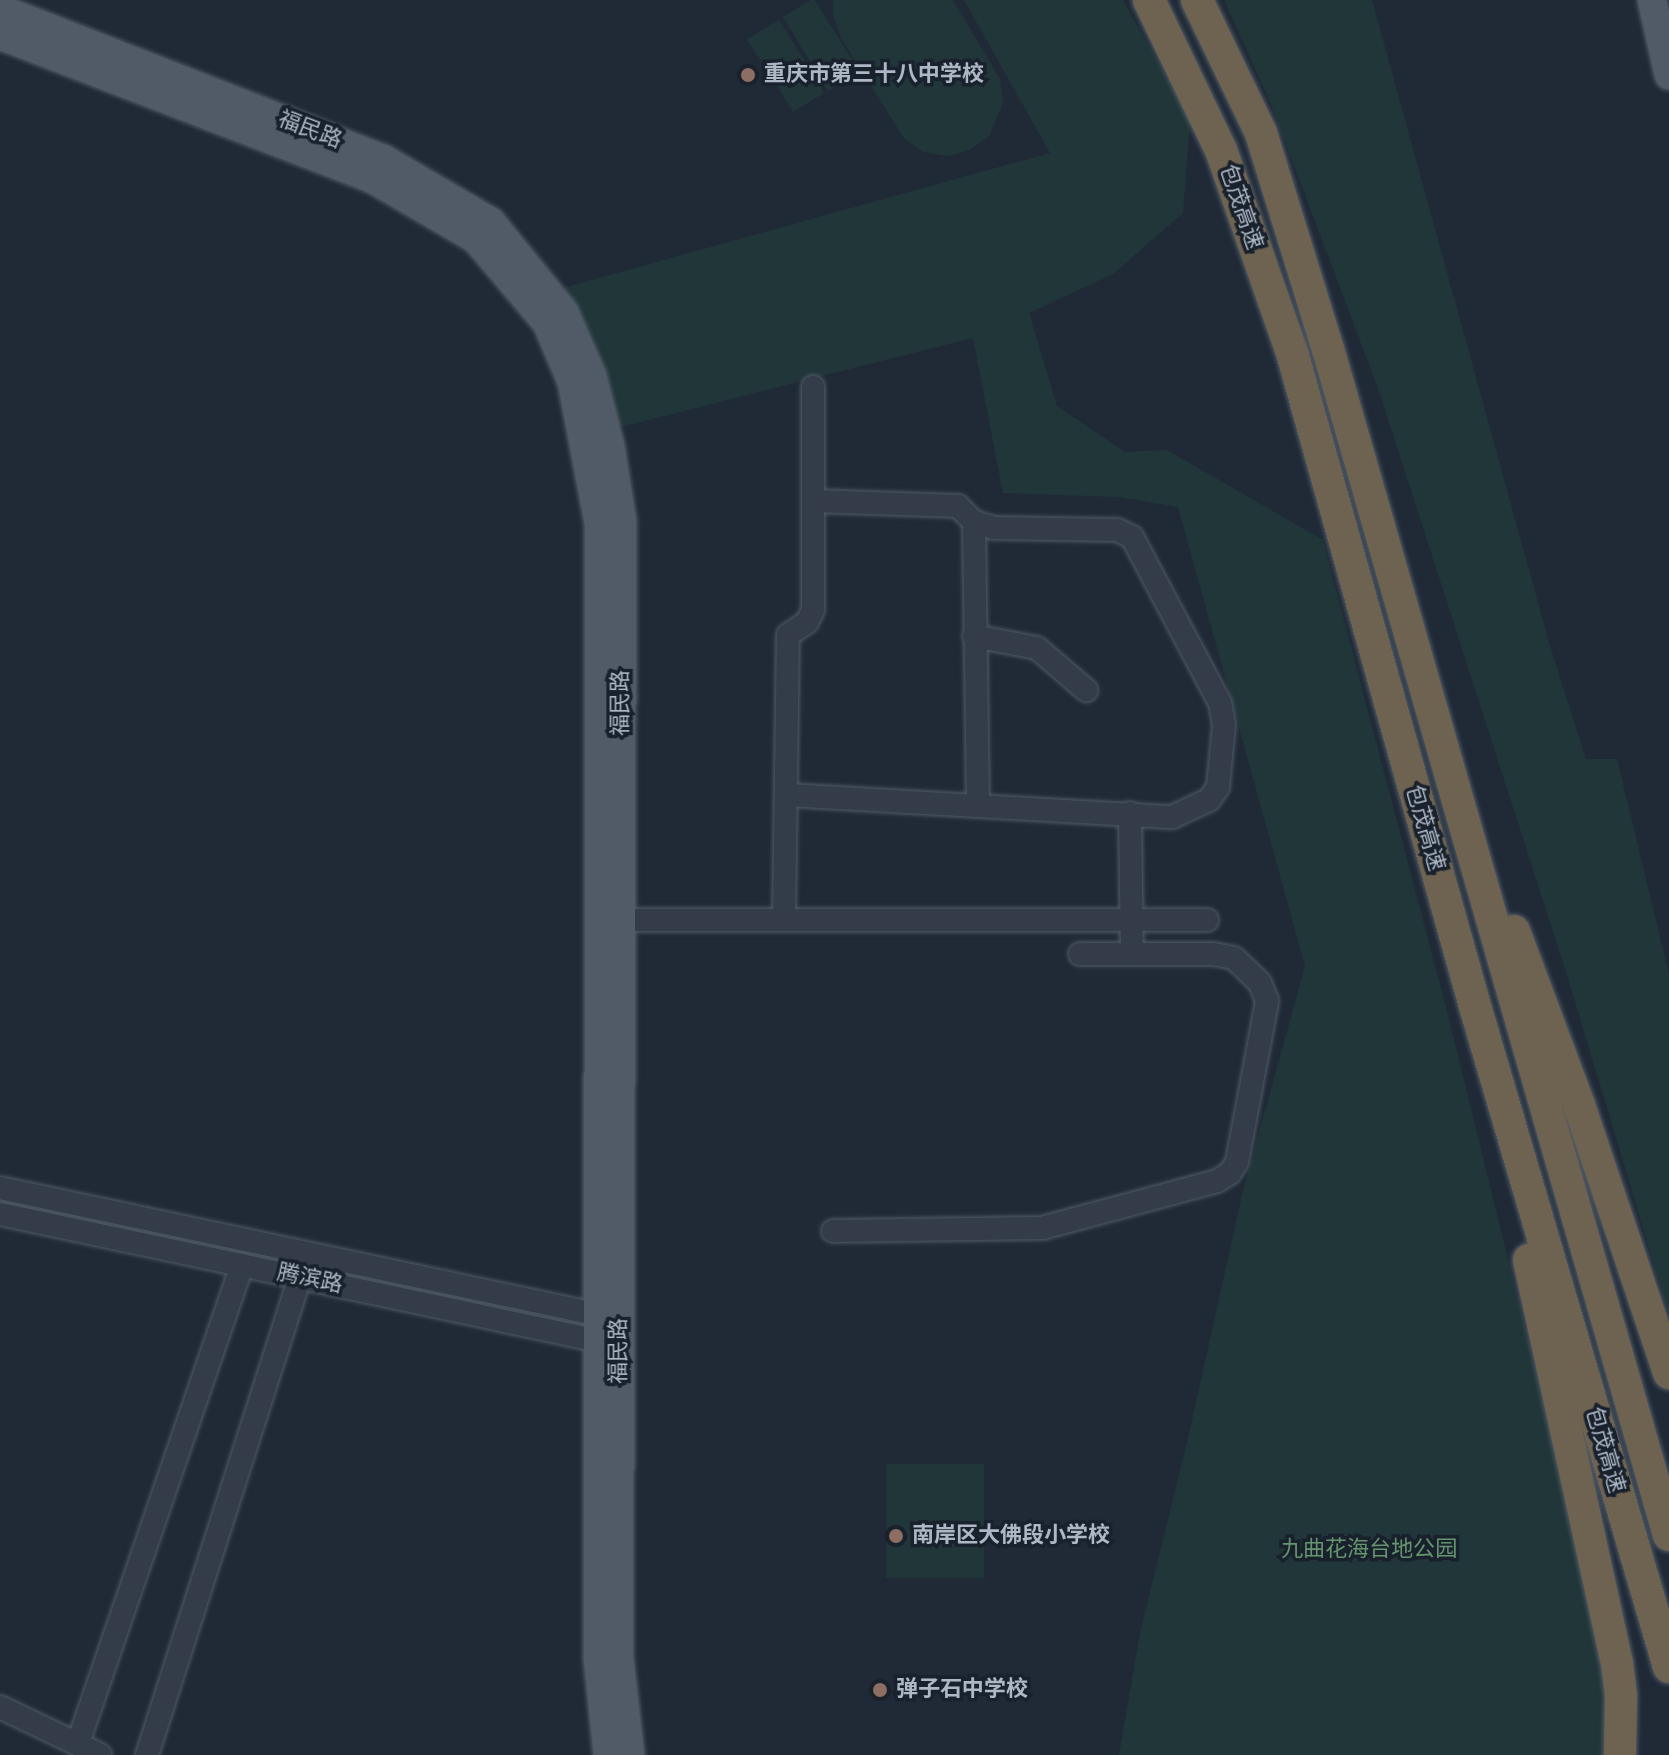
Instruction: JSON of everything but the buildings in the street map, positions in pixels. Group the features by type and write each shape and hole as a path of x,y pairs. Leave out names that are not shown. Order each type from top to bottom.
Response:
{"highway":[{"name":"包茂高速","path":"1149,0 1221,150 1293,356 1475,1006 1669,1667"},
{"name":"包茂高速","path":"1197,0 1261,133 1328,349 1669,1535"},
{"path":"1433,719 1579,1105 1669,1373"},
{"path":"1475,1006 1636,1755"},
{"path":"1617,1663 1621,1708 1620,1755"}],"main road":[{"path":"1652,0 1669,75"},
{"name":"福民路","path":"0,9 383,159 491,222 564,312 592,376 610,446 622,521 609,920"},
{"name":"福民路","path":"0,35 373,179 476,239 547,323 572,382 599,523 609,920 608,1330 598,1659 608,1755"},
{"name":"福民路","path":"608,1330 619,1658 630,1755"}],"street":[{"path":"784,919 788,635 807,622 813,610 813,387"},
{"path":"787,795 1172,817 1209,800 1218,787 1224,725 1220,703 1210,682 1132,537 1117,530 994,528 974,522 958,506 813,501"},
{"path":"974,522 978,805"},
{"path":"974,636 1037,648 1086,690"},
{"path":"1130,813 1132,954"},
{"path":"609,920 1207,920"},
{"path":"833,1231 1042,1228 1217,1181 1230,1173 1237,1162 1267,1001 1260,983 1234,958 1213,954 1080,954"},
{"name":"腾滨路","path":"0,1188 608,1330"},
{"name":"腾滨路","path":"0,1214 300,1277 608,1330"},
{"path":"78,1743 242,1265"},
{"path":"147,1755 300,1277"},
{"path":"0,1707 100,1755"}],"green space":[{"path":"815,0 859,71 828,91 783,17"},
{"path":"833,0 953,0 1000,79 1003,103 989,136 970,150 947,156 923,152 904,138 841,38 833,15"},
{"name":"九曲花海台地公园","path":"964,0 1123,0 1190,120 1183,213 1113,274 1029,313 1057,406 1125,452 1167,450 1323,540 1447,1011 1550,1430 1625,1755 1119,1755 1140,1633 1188,1438 1244,1187 1305,966 1178,507 1119,497 1003,493 973,338 617,428 586,328 563,288 1050,153"},
{"path":"1224,0 1372,0 1550,646 1586,759 1617,759 1669,974 1669,1314 1567,975 1380,394 1270,102"},
{"path":"779,20 824,93 793,112 747,39"},
{"path":"886,1464 984,1464 984,1578 886,1578"}],"place":[{"name":"重庆市第三十八中学校","path":"748,75"},
{"name":"南岸区大佛段小学校","path":"896,1536"},
{"name":"弹子石中学校","path":"880,1690"}]}
